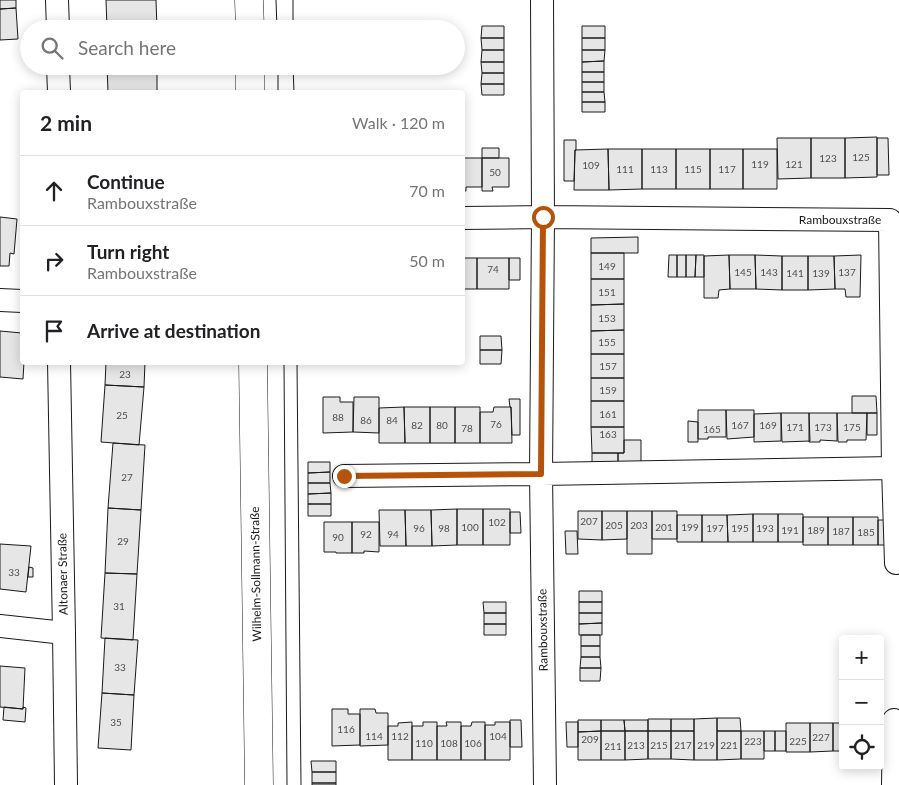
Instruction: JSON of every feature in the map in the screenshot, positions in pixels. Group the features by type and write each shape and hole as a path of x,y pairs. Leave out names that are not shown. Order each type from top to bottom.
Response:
{"street":[{"path":"57,0 58,20"},
{"path":"249,0 250,20"},
{"name":"Rambouxstraße","path":"542,0 541,474 545,785"},
{"path":"58,75 58,90"},
{"path":"250,75 250,90"},
{"name":"Rambouxstraße","path":"465,218 890,220 896,563"},
{"path":"0,300 20,301"},
{"name":"Altonaer Straße","path":"58,365 66,785"},
{"name":"Wilhelm-Sollmann-Straße","path":"253,365 259,785"},
{"path":"344,476 893,468"},
{"path":"0,626 64,633"},
{"path":"894,720 894,785"}],"building":[{"path":"0,0 16,0 16,8 0,9"},
{"path":"106,0 156,0 157,20 107,20"},
{"path":"16,8 18,39 0,40 0,9"},
{"path":"482,26 504,26 504,38 481,38"},
{"path":"582,26 605,26 605,38 582,38"},
{"path":"481,38 504,38 504,50 482,50"},
{"path":"582,38 605,38 605,50 582,50"},
{"path":"482,50 504,50 504,62 481,62"},
{"path":"582,50 605,50 604,61 582,62"},
{"path":"604,61 604,72 582,72 582,62"},
{"path":"481,62 504,62 504,73 482,73"},
{"path":"582,72 604,72 604,82 582,82"},
{"path":"482,73 504,73 504,84 481,84"},
{"path":"107,75 157,75 157,90 108,90"},
{"path":"582,82 604,82 604,92 582,92"},
{"path":"481,84 504,84 504,95 482,95"},
{"path":"582,92 604,92 605,102 582,102"},
{"path":"582,102 605,102 605,112 582,112"},
{"path":"877,137 877,177 845,178 845,138"},
{"path":"777,138 811,138 811,178 778,179"},
{"path":"811,138 845,138 845,178 811,178"},
{"path":"877,138 888,138 889,175 877,175"},
{"path":"564,140 576,140 574,181 564,181"},
{"path":"482,148 499,148 499,158 482,158"},
{"path":"608,149 609,190 574,190 575,150"},
{"path":"608,149 642,149 642,189 609,190"},
{"path":"642,149 676,149 676,189 642,189"},
{"path":"676,149 710,149 710,189 676,189"},
{"path":"710,149 743,149 743,189 710,189"},
{"path":"743,149 777,149 777,189 743,189"},
{"path":"465,158 482,158 482,187 466,187 466,191"},
{"path":"482,158 509,158 509,187 492,187 493,191 482,191"},
{"path":"0,217 17,219 14,254 10,253 9,266 0,266"},
{"path":"638,237 638,253 591,253 591,238"},
{"path":"591,253 624,253 624,279 591,279"},
{"path":"669,255 677,255 677,277 668,277"},
{"path":"677,255 686,255 686,277 677,277"},
{"path":"686,255 696,255 695,277 686,277"},
{"path":"696,255 704,255 704,277 695,277"},
{"path":"729,255 755,255 756,289 730,289"},
{"path":"729,255 730,289 719,290 718,298 704,298 704,256"},
{"path":"755,255 782,256 782,290 756,289"},
{"path":"861,255 860,297 846,297 845,289 835,289 834,256"},
{"path":"782,256 808,256 808,290 782,290"},
{"path":"808,256 834,256 835,289 808,290"},
{"path":"465,258 477,258 477,289 465,289"},
{"path":"477,258 509,258 509,289 477,289"},
{"path":"509,258 520,258 520,280 509,280"},
{"path":"591,279 624,279 624,304 591,305"},
{"path":"624,304 624,330 591,331 591,305"},
{"path":"624,330 624,354 591,354 591,331"},
{"path":"0,331 20,333 20,365 24,365 23,379 0,377"},
{"path":"480,336 501,336 502,350 480,350"},
{"path":"480,350 502,350 501,364 480,364"},
{"path":"591,354 624,354 624,378 591,378"},
{"path":"106,365 145,365 144,387 105,385"},
{"path":"591,378 624,378 624,401 591,401"},
{"path":"105,385 144,387 139,445 101,442"},
{"path":"852,396 876,396 877,413 852,413"},
{"path":"323,397 340,397 340,402 353,402 353,432 323,433"},
{"path":"354,397 379,397 379,433 353,432"},
{"path":"509,399 520,399 520,435 512,435"},
{"path":"591,401 624,401 624,427 591,427"},
{"path":"404,407 430,407 430,443 405,443"},
{"path":"404,407 405,443 379,443 379,408"},
{"path":"430,407 455,407 455,443 430,443"},
{"path":"455,407 480,407 480,443 455,443"},
{"path":"494,407 511,407 512,443 480,443 480,412 493,412"},
{"path":"698,410 726,410 726,437 698,439"},
{"path":"726,410 754,410 754,437 727,439"},
{"path":"781,413 781,441 754,442 754,414"},
{"path":"781,413 809,413 810,441 782,442"},
{"path":"809,413 837,413 837,441 820,440 820,442 809,442"},
{"path":"837,413 867,413 866,440 838,442"},
{"path":"867,413 877,413 877,435 867,435"},
{"path":"688,421 698,422 698,442 688,442"},
{"path":"591,427 624,427 624,453 592,453"},
{"path":"624,440 641,440 641,464 618,464 618,453 624,453"},
{"path":"113,443 145,445 141,510 108,508"},
{"path":"592,453 618,453 618,464 592,464"},
{"path":"308,462 330,462 330,472 308,473"},
{"path":"330,472 330,483 308,483 308,473"},
{"path":"308,483 330,483 331,493 308,494"},
{"path":"331,493 331,504 308,504 308,494"},
{"path":"308,504 331,504 331,516 308,516"},
{"path":"108,508 141,510 137,574 105,573"},
{"path":"457,509 483,509 483,545 457,545"},
{"path":"457,509 457,545 432,546 431,510"},
{"path":"483,509 510,509 510,545 483,545"},
{"path":"379,510 405,510 406,546 380,546"},
{"path":"405,510 431,510 432,546 406,546"},
{"path":"578,511 602,511 602,540 578,539"},
{"path":"602,511 627,511 627,539 602,540"},
{"path":"627,511 652,511 652,554 627,554"},
{"path":"652,511 677,511 677,539 652,539"},
{"path":"510,512 520,512 521,533 510,533"},
{"path":"753,514 778,514 778,542 753,542"},
{"path":"753,514 753,542 728,542 727,515"},
{"path":"778,514 803,514 803,542 778,542"},
{"path":"677,515 702,515 702,542 677,542"},
{"path":"702,515 727,515 728,542 702,542"},
{"path":"803,517 828,517 828,545 803,545"},
{"path":"828,517 853,517 853,545 828,545"},
{"path":"853,517 878,517 878,545 853,545"},
{"path":"878,520 888,520 888,545 878,545"},
{"path":"324,522 352,522 352,553 324,552"},
{"path":"352,522 379,522 379,552 364,551 364,553 352,553"},
{"path":"565,531 577,531 578,554 566,554"},
{"path":"0,544 31,546 26,592 0,589"},
{"path":"29,567 33,568 33,577 28,577"},
{"path":"105,573 137,574 133,640 101,638"},
{"path":"579,591 602,591 602,602 579,602"},
{"path":"483,602 506,602 506,613 484,613"},
{"path":"579,602 602,602 602,613 579,613"},
{"path":"484,613 506,613 506,624 484,624"},
{"path":"579,613 602,613 602,623 579,624"},
{"path":"602,623 602,635 579,635 579,624"},
{"path":"484,624 506,624 506,635 484,635"},
{"path":"581,635 600,635 600,646 581,646"},
{"path":"105,638 138,640 134,695 102,693"},
{"path":"581,646 600,646 600,657 581,657"},
{"path":"581,657 600,657 601,668 580,668"},
{"path":"0,666 25,668 23,709 0,707"},
{"path":"580,668 601,668 600,681 580,681"},
{"path":"102,693 134,695 131,750 98,748"},
{"path":"4,707 26,708 25,722 3,720"},
{"path":"332,709 348,709 348,714 360,714 360,745 332,746"},
{"path":"360,709 375,709 376,713 388,713 388,745 360,746"},
{"path":"717,718 740,718 741,731 717,731"},
{"path":"717,718 717,760 694,760 694,719"},
{"path":"648,719 671,719 671,731 648,731"},
{"path":"671,719 694,719 694,731 671,731"},
{"path":"510,720 521,720 522,747 510,747"},
{"path":"578,720 601,720 601,731 578,732"},
{"path":"601,720 624,720 625,731 601,731"},
{"path":"624,720 648,720 648,731 625,731"},
{"path":"412,722 412,760 388,760 388,726 398,726 398,723"},
{"path":"423,722 437,722 437,760 412,760 412,726 423,726"},
{"path":"446,722 461,722 461,760 437,760 437,726 447,726"},
{"path":"472,722 485,722 485,760 461,760 461,726 471,726"},
{"path":"495,722 510,722 510,760 485,760 485,725 495,725"},
{"path":"566,722 578,722 578,747 567,747"},
{"path":"786,723 810,723 810,752 786,752"},
{"path":"810,723 833,723 833,751 810,752"},
{"path":"833,723 839,723 839,751 833,751"},
{"path":"884,727 891,727 891,750 884,750"},
{"path":"601,731 601,760 578,760 578,732"},
{"path":"601,731 625,731 625,760 601,760"},
{"path":"625,731 648,731 648,759 625,760"},
{"path":"648,731 671,731 671,759 648,759"},
{"path":"671,731 694,731 694,760 671,759"},
{"path":"717,731 741,731 741,759 717,760"},
{"path":"741,731 764,731 764,759 741,759"},
{"path":"764,731 775,731 775,751 764,751"},
{"path":"775,731 786,731 786,751 775,751"},
{"path":"311,761 336,761 336,772 312,772"},
{"path":"312,772 336,772 336,783 312,783"},
{"path":"312,783 336,783 336,785 312,785"}],"tram line":[{"path":"276,0 277,20"},
{"path":"293,0 293,20"},
{"path":"278,75 278,90"},
{"path":"293,75 294,90"},
{"path":"284,365 287,785"},
{"path":"297,365 301,785"}],"route":[{"path":"344,476 541,474 543,217"}]}
